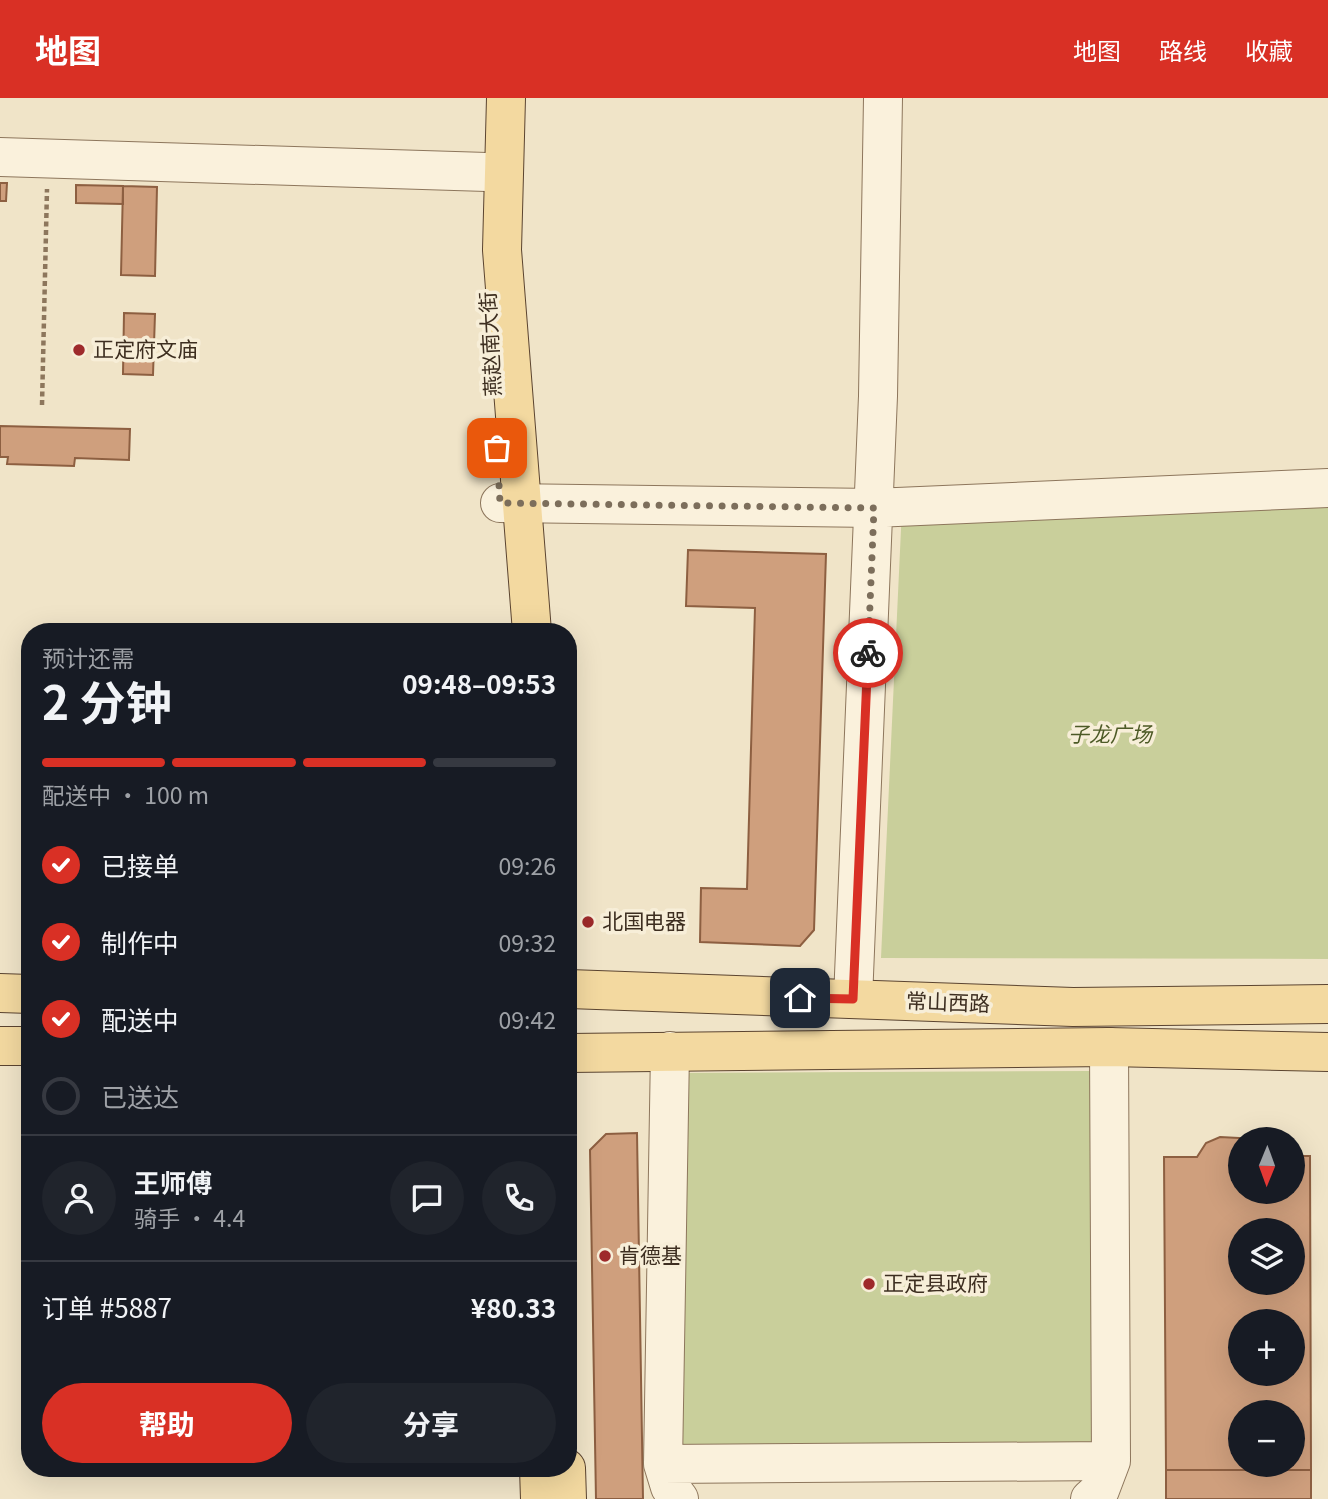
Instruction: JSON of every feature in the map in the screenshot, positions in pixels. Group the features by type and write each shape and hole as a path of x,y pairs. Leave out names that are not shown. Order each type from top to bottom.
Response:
{"main road":[{"name":"燕赵南大街","path":"488,98 486,254 511,504 506,623"},
{"path":"506,98 502,250 511,504 531,623"},
{"name":"常山西路","path":"577,989 1073,1007 1328,1004"},
{"path":"0,993 21,993"},
{"path":"0,1046 21,1046"},
{"name":"常山西路","path":"577,1053 1109,1047 1328,1052"},
{"path":"539,1477 540,1499"},
{"path":"566,1477 567,1499"}],"street":[{"path":"853,999 874,508 883,98"},
{"path":"0,158 487,172"},
{"path":"511,504 874,508 1328,488"},
{"path":"1090,1499 1100,1490 1111,1461 1109,1047"},
{"path":"670,1051 663,1464 670,1487 679,1499"},
{"path":"663,1464 1111,1461"}],"path":[{"path":"42,405 47,159"}],"green space":[{"name":"子龙广场","path":"902,508 1328,508 1328,959 881,958"},
{"name":"正定县政府","path":"1092,1071 1094,1446 681,1448 680,1073"}],"building":[{"path":"0,183 7,183 6,201 0,201"},
{"path":"76,185 123,186 123,204 76,203"},
{"path":"123,186 157,187 155,276 121,275"},
{"path":"124,313 155,314 153,375 123,374"},
{"path":"0,426 130,429 129,460 75,458 74,466 7,464 8,457 0,457"},
{"path":"688,550 826,554 814,930 800,946 700,942 701,888 747,889 755,608 686,606"},
{"path":"637,1133 643,1499 596,1499 590,1150 606,1134"},
{"path":"1220,1137 1228,1137 1228,1204 1306,1204 1306,1156 1310,1156 1311,1470 1305,1470 1305,1400 1228,1400 1228,1470 1166,1470 1164,1157 1197,1157 1206,1143"},
{"path":"1166,1470 1228,1470 1228,1477 1305,1477 1305,1470 1311,1470 1311,1499 1166,1499"}],"way so far":[{"path":"497,448 500,503 874,508 868,653"}],"place":[{"name":"正定府文庙","path":"79,350"},
{"name":"北国电器","path":"588,922"},
{"name":"肯德基","path":"605,1256"},
{"name":"正定县政府","path":"869,1284"}],"route":[{"path":"800,998 853,999 868,653"}]}
